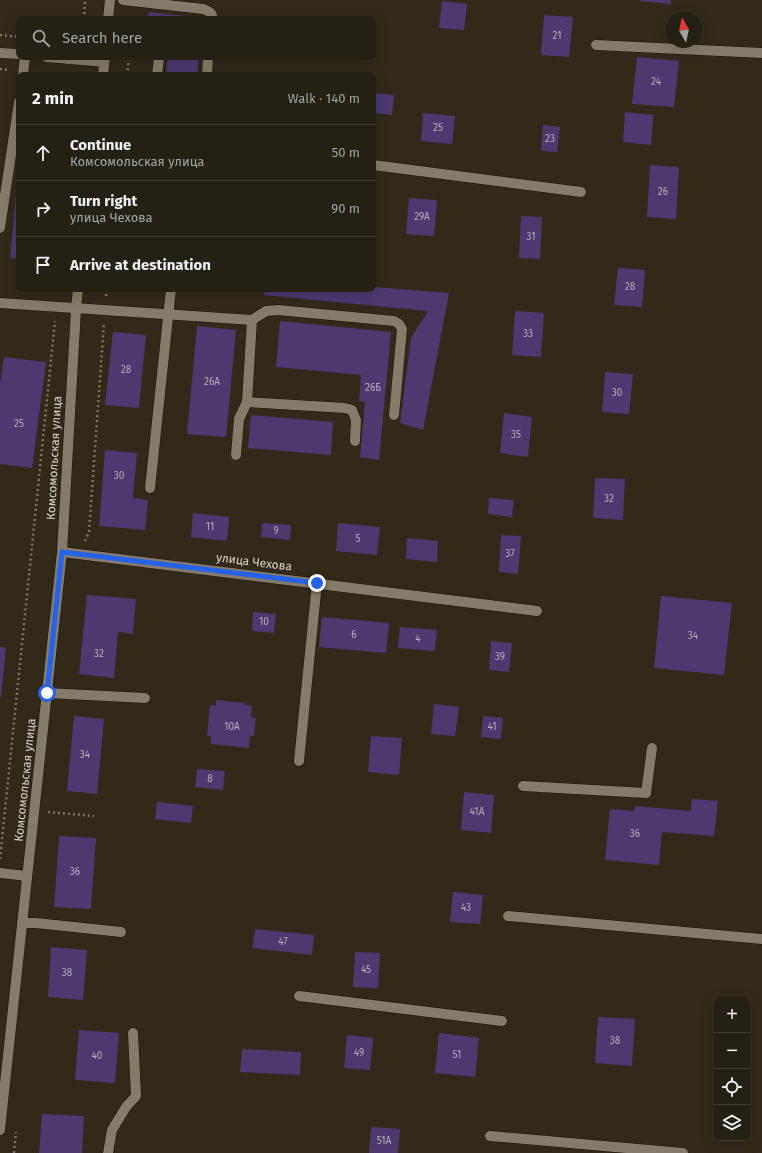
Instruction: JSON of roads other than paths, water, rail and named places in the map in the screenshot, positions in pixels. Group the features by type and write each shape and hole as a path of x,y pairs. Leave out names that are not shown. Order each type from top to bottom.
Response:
{"street":[{"path":"108,16 110,0"},
{"path":"123,0 204,9 210,11 212,16"},
{"path":"596,46 762,53"},
{"path":"0,53 16,54"},
{"path":"23,72 25,60"},
{"path":"103,72 105,60"},
{"path":"157,72 159,60"},
{"path":"206,72 208,60"},
{"path":"0,228 16,122"},
{"path":"376,165 581,192"},
{"name":"Комсомольская улица","path":"0,1130 62,552 78,292"},
{"path":"150,488 171,292"},
{"path":"0,304 56,306 76,309 252,320 266,311 278,310 394,321 399,324 402,329 394,415"},
{"path":"236,455 239,419 247,402 252,320"},
{"path":"247,402 345,408 352,410 356,420 355,441"},
{"name":"улица Чехова","path":"62,552 537,611"},
{"path":"299,761 317,583"},
{"path":"47,693 145,698"},
{"path":"522,786 646,793 652,748"},
{"path":"0,873 27,876"},
{"path":"508,916 762,939"},
{"path":"22,923 36,923 121,932"},
{"path":"299,996 502,1021"},
{"path":"108,1153 112,1130 126,1107 136,1096 133,1033"},
{"path":"490,1136 683,1153"}]}
